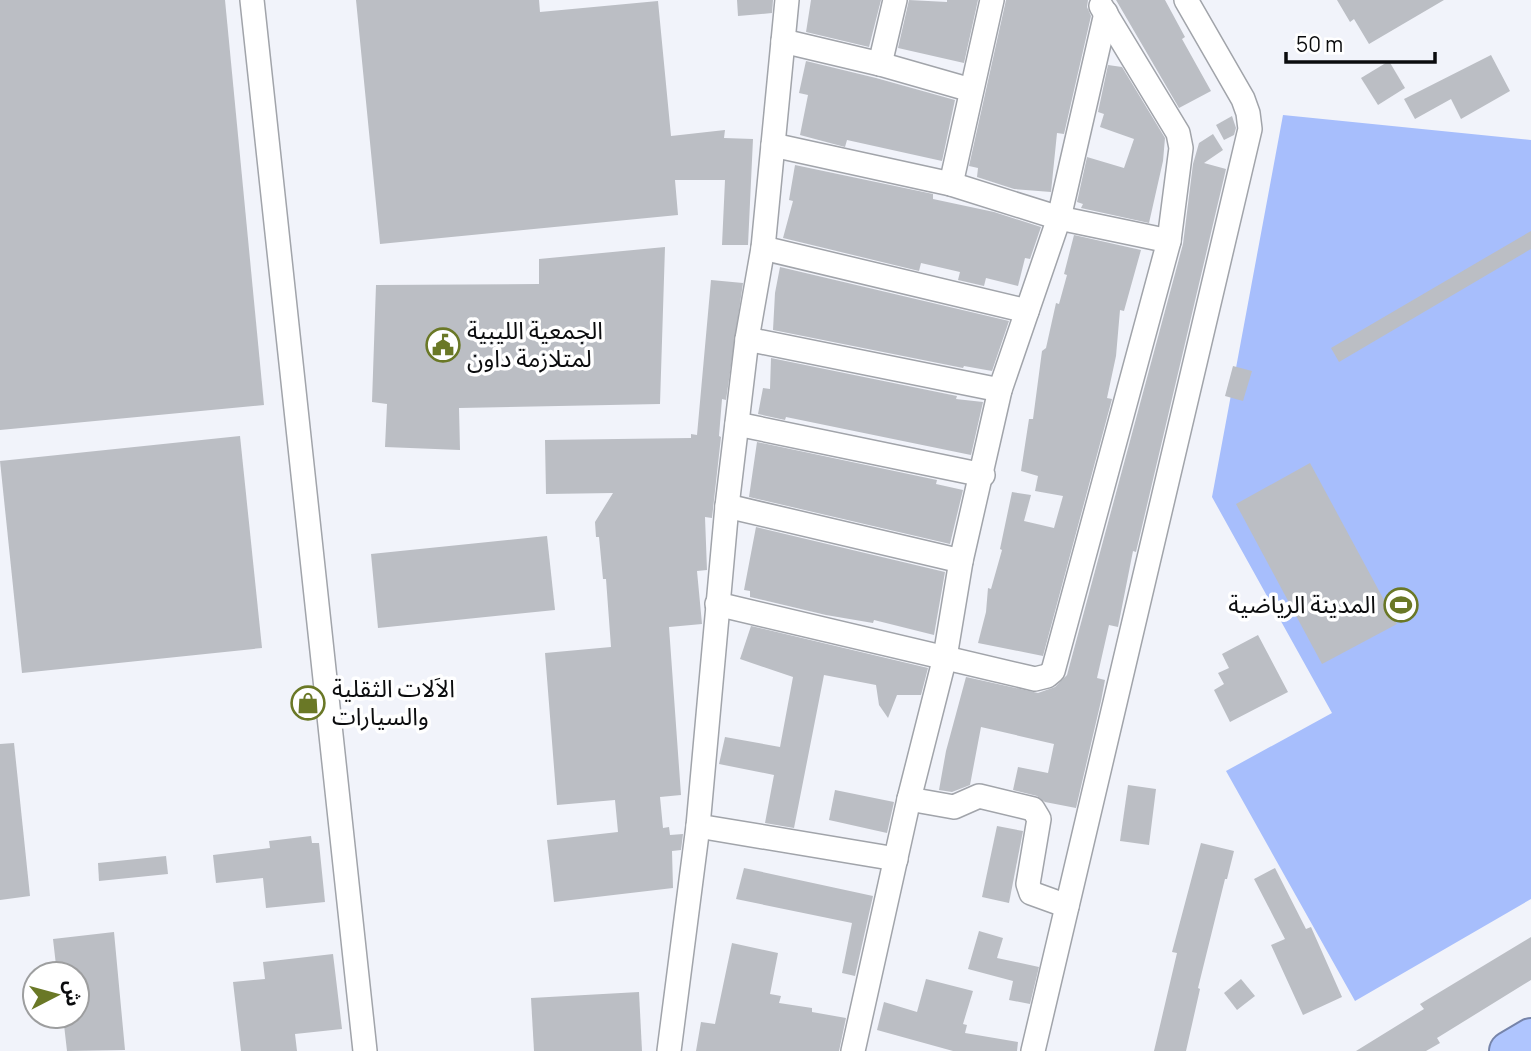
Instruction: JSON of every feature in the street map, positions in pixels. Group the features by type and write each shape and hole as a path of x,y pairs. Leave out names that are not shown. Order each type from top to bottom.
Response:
{"highway":[{"path":"1509,1051 1531,1038"}],"street":[{"path":"252,0 365,1051"},
{"path":"669,1051 698,826 727,506 747,340 763,248 787,0"},
{"path":"880,64 895,0"},
{"path":"951,184 992,0"},
{"path":"1034,1051 1251,129 1243,99 1186,0"},
{"path":"853,1051 909,799 945,657 961,561 1000,390 1059,218 1102,7"},
{"path":"717,604 1035,678 1047,676 1053,671 1169,241 1181,140 1102,7"},
{"path":"783,41 880,64 971,90"},
{"path":"773,145 951,184 1059,218 1169,241"},
{"path":"763,248 1027,311"},
{"path":"747,340 1000,390"},
{"path":"737,424 982,475"},
{"path":"727,506 961,561"},
{"path":"909,799 954,807 979,796 1033,809 1039,819 1027,884 1031,893 1067,906"},
{"path":"698,826 896,859"}],"shaded area":[{"name":"المدينة الرياضية","path":"1283,115 1531,140 1531,899 1355,1001 1226,771 1332,713 1212,497"}],"building":[{"path":"0,0 225,0 264,405 0,430"},
{"path":"356,0 539,0 540,12 658,1 671,136 725,130 724,138 753,139 748,245 722,245 725,180 675,180 678,215 380,244"},
{"path":"737,0 773,0 772,13 738,16"},
{"path":"811,0 881,0 869,47 806,32"},
{"path":"909,0 978,0 964,63 898,48"},
{"path":"1006,0 1088,0 1087,7 1091,16 1064,134 1057,133 1051,192 1014,189 977,177 978,168 969,166"},
{"path":"1116,0 1165,0 1185,37 1182,39 1211,91 1179,108"},
{"path":"1337,0 1444,0 1369,44 1354,19 1350,22"},
{"path":"1491,55 1510,91 1461,119 1451,99 1415,119 1404,99"},
{"path":"806,61 955,100 942,161 847,140 845,147 800,135 808,95 799,93"},
{"path":"1389,61 1405,88 1378,105 1361,78"},
{"path":"1108,65 1122,67 1165,138 1163,161 1149,223 1081,208 1083,204 1077,202 1087,157 1124,168 1134,139 1100,127 1104,114 1098,112"},
{"path":"1232,116 1236,128 1234,135 1224,140 1216,125"},
{"path":"1213,134 1223,150 1204,163 1226,169 1136,552 1133,551 1118,627 1109,625 1097,678 1105,680 1076,808 1045,802 1037,796 1013,790 1018,767 1048,773 1054,744 981,727 970,785 952,792 939,790 946,751 966,677 1038,693 1055,687 1067,675 1183,244 1193,164 1199,143"},
{"path":"795,165 933,194 933,199 994,212 1041,227 1030,259 1025,258 1018,286 986,278 984,286 958,280 960,272 921,263 919,271 783,238 793,201 789,200"},
{"path":"1531,231 1531,249 1339,362 1331,348"},
{"path":"1074,235 1141,250 1124,311 1120,310 1116,356 1107,398 1112,399 1043,656 978,643 986,612 988,588 991,589 1002,550 1000,549 1012,492 1031,495 1024,521 1054,528 1063,496 1035,491 1038,476 1021,471 1029,419 1033,419 1042,351 1046,348 1056,303 1059,304 1067,275 1064,274"},
{"path":"665,247 660,404 459,408 460,450 385,447 387,404 372,402 376,285 539,284 539,259"},
{"path":"780,267 1009,321 992,371 963,368 773,330"},
{"path":"711,280 743,283 726,400 722,399 721,437 712,518 705,517 707,570 697,571 702,624 669,627 681,795 660,797 663,828 669,827 670,835 683,834 681,850 672,851 673,888 554,902 547,840 618,832 615,800 557,805 545,653 611,647 606,579 603,579 595,522 613,493 546,494 545,440 691,438 691,434 697,435"},
{"path":"771,358 957,396 956,399 983,402 971,455 786,417 785,420 758,414 763,388 770,389"},
{"path":"1233,366 1252,371 1243,401 1225,396"},
{"path":"240,436 262,648 22,673 0,461"},
{"path":"757,442 937,480 936,484 963,490 950,544 749,497"},
{"path":"1310,463 1397,624 1322,664 1236,504"},
{"path":"756,527 945,572 934,635 874,620 873,623 826,615 750,597 750,591 744,590"},
{"path":"547,536 555,610 378,628 371,554"},
{"path":"751,626 928,668 921,695 897,695 888,718 879,705 876,685 824,675 794,828 765,823 774,775 719,764 725,737 780,747 793,677 740,659"},
{"path":"1258,635 1288,692 1230,722 1214,690 1224,684 1218,673 1229,668 1222,654"},
{"path":"14,743 30,896 0,900 0,744"},
{"path":"1128,785 1156,789 1149,845 1120,841"},
{"path":"835,790 894,802 887,833 829,820"},
{"path":"997,826 1023,831 1009,903 982,897"},
{"path":"311,836 312,843 319,843 325,902 266,908 263,878 216,883 213,855 270,848 269,841"},
{"path":"1201,843 1234,851 1198,988 1200,989 1186,1051 1154,1051 1177,953 1172,952"},
{"path":"166,856 168,874 99,881 98,863"},
{"path":"744,868 873,896 855,976 842,973 852,923 736,899"},
{"path":"1275,868 1306,929 1311,927 1342,997 1303,1015 1271,945 1285,939 1254,879"},
{"path":"979,931 1003,938 997,958 1039,967 1030,1004 1009,1000 1013,981 968,969"},
{"path":"114,932 125,1050 67,1051 65,1030 91,1030 91,960 55,960 53,939"},
{"path":"1531,937 1531,980 1437,1038 1440,1043 1426,1051 1356,1051 1424,1009 1420,1004"},
{"path":"732,943 778,953 770,994 781,996 779,1003 812,1008 812,1012 846,1018 839,1051 696,1051 701,1022 715,1024"},
{"path":"333,954 342,1029 295,1034 297,1051 241,1051 233,982 265,979 263,962"},
{"path":"926,979 973,991 963,1024 967,1025 965,1033 1018,1042 1017,1051 953,1051 877,1030 884,1002 917,1012"},
{"path":"1241,979 1255,996 1237,1010 1224,993"},
{"path":"639,992 642,1051 534,1051 531,998"}],"place":[{"name":"الجمعية الليبية لمتلازمة داون","path":"443,345"},
{"name":"المدينة الرياضية","path":"1401,605"},
{"name":"الاَلات الثقلية والسيارات","path":"308,703"}]}
